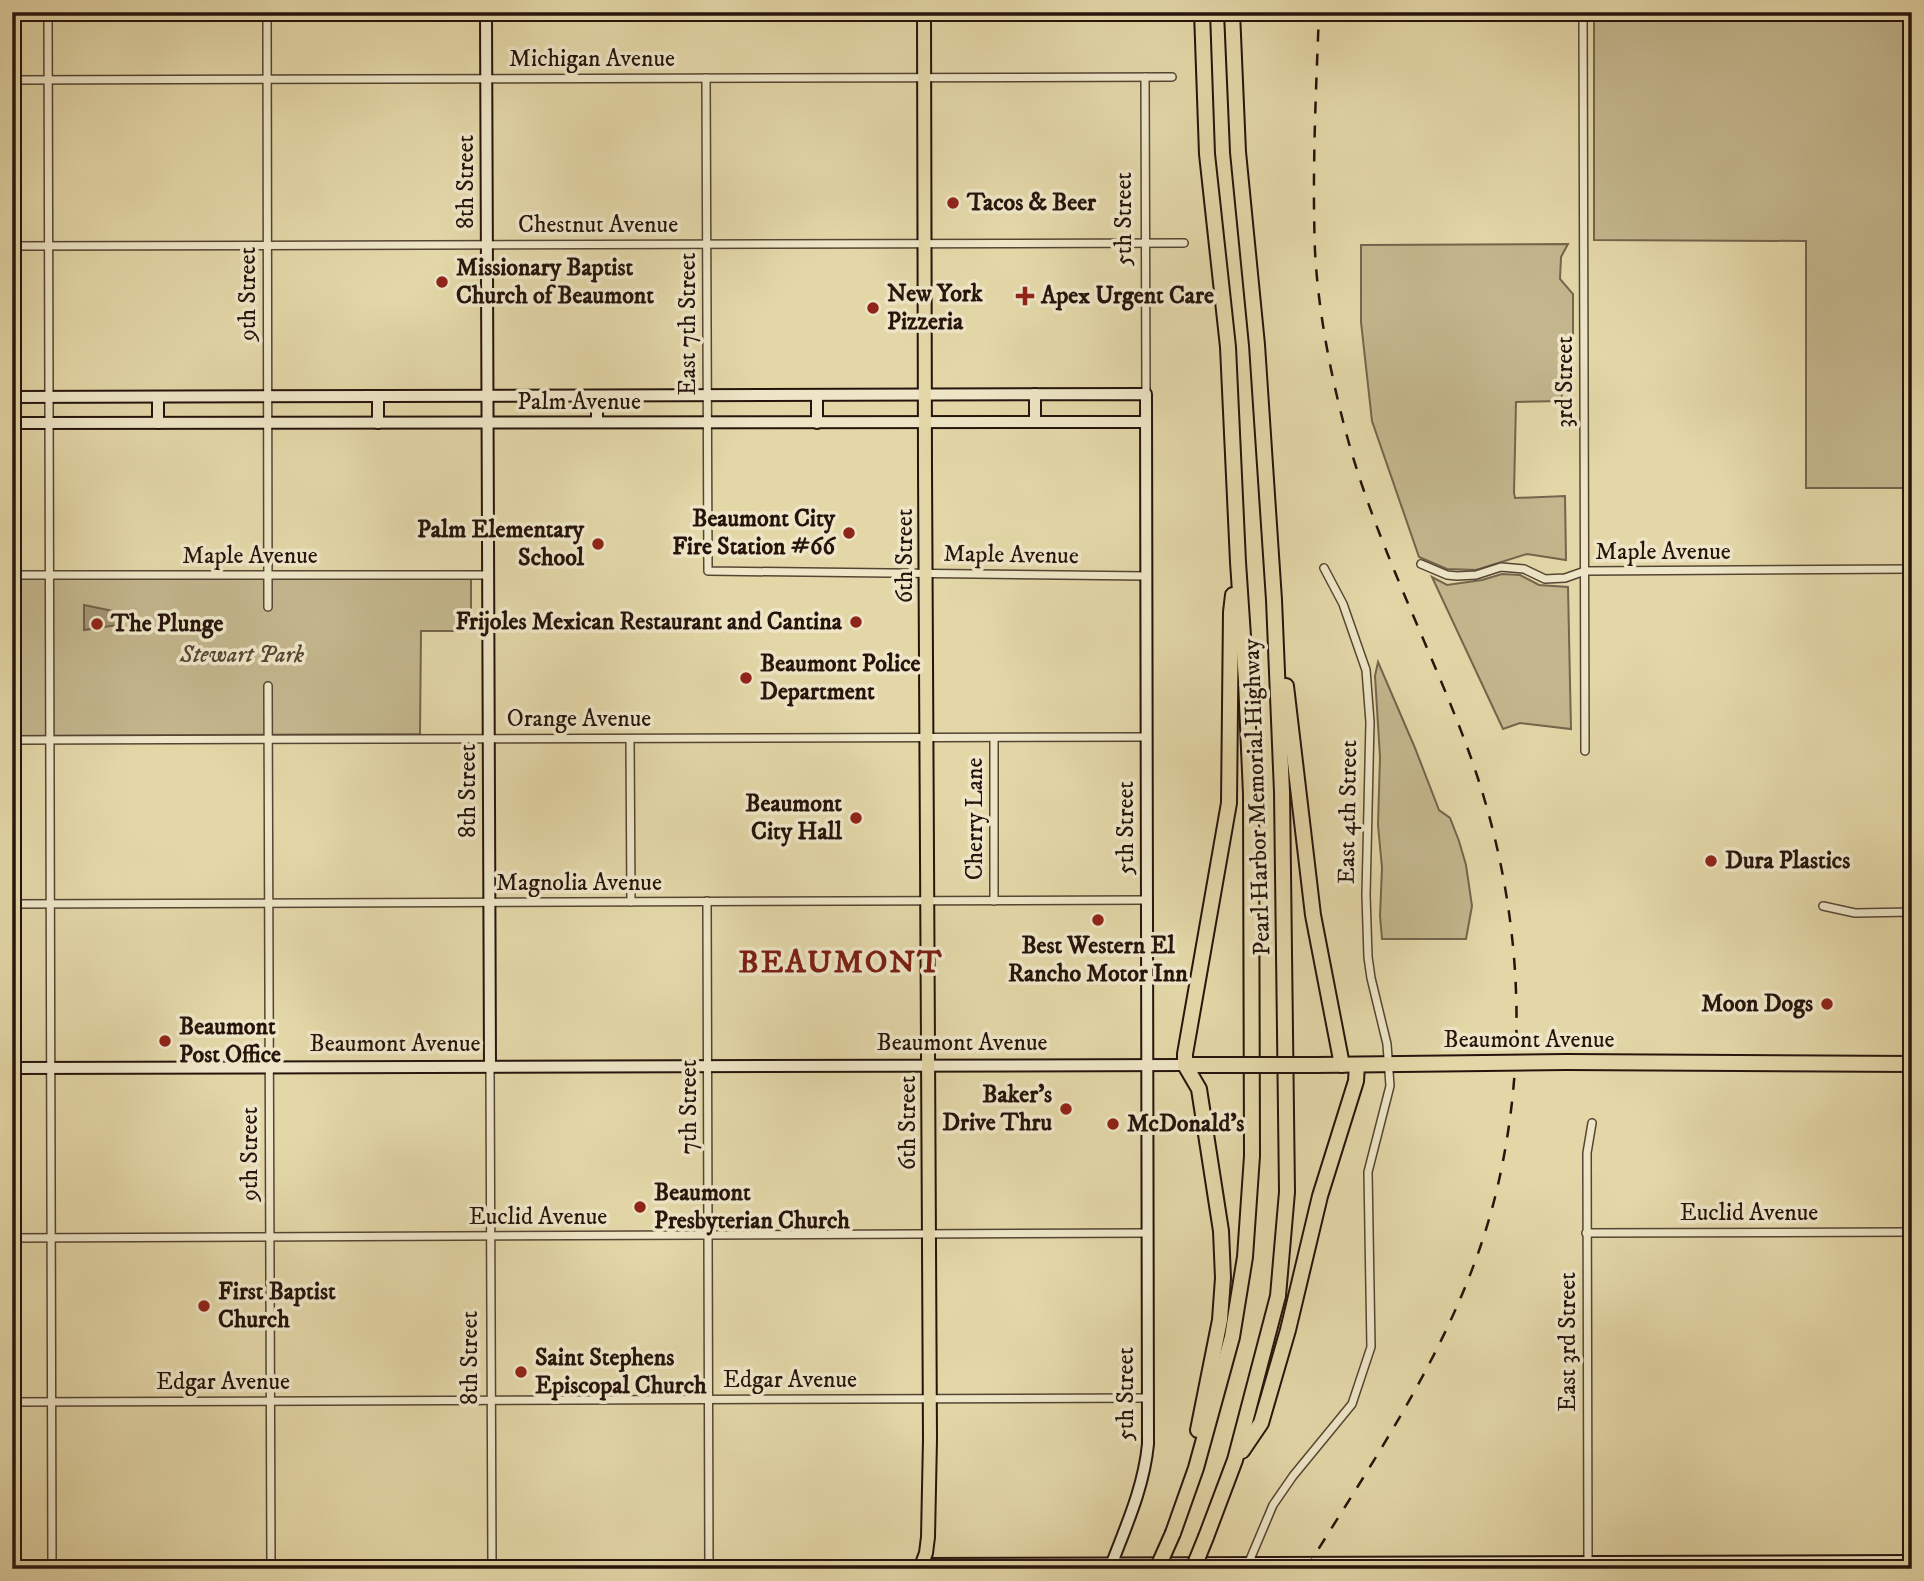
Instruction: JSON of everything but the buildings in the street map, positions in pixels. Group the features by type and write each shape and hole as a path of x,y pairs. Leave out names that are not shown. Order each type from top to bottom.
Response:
{"highway":[{"name":"Pearl Harbor Memorial Highway","path":"1157,1569 1179,1518 1211,1417 1234,1326 1245,1257 1252,1156 1251,794 1228,348 1207,154 1202,12"},
{"name":"Pearl Harbor Memorial Highway","path":"1193,1569 1235,1460 1278,1296 1287,1192 1282,792 1274,600 1257,345 1238,152 1232,12"},
{"path":"1179,1518 1212,1365 1220,1320 1223,1278 1221,1231 1199,1089 1185,1065 1229,803 1231,612 1238,562"},
{"path":"1235,1460 1261,1423 1288,1330 1320,1196 1356,1081 1313,915 1274,600"},
{"name":"Beaumont Avenue","path":"1185,1065 1912,1063"}],"main road":[{"name":"6th Street","path":"921,1566 927,1548 929,1528 923,12"}],"street":[{"path":"48,12 52,1567"},
{"name":"9th Street","path":"267,12 268,607"},
{"name":"8th Street","path":"486,12 492,1567"},
{"name":"3rd Street","path":"1583,12 1585,751"},
{"name":"5th Street","path":"1109,1566 1146,1470 1148,1398 1145,77"},
{"name":"Michigan Avenue","path":"12,80 1172,77"},
{"name":"East 7th Street","path":"706,78 708,571"},
{"name":"Chestnut Avenue","path":"12,246 1184,243"},
{"path":"1035,394 1035,422"},
{"name":"Palm Avenue","path":"12,397 1146,394"},
{"path":"817,395 817,423"},
{"path":"597,396 597,422"},
{"path":"158,397 158,423"},
{"path":"378,397 378,423"},
{"name":"Palm Avenue","path":"12,423 1146,422"},
{"name":"Maple Avenue","path":"1422,564 1447,575 1475,575 1501,567 1524,569 1545,579 1565,578 1585,571 1912,569"},
{"name":"East 4th Street","path":"1247,1566 1273,1505 1293,1476 1352,1404 1371,1347 1368,1172 1390,1086 1387,1044 1368,957 1366,895 1370,722 1366,670 1343,604 1324,568"},
{"name":"Maple Avenue","path":"708,571 1146,576"},
{"name":"Maple Avenue","path":"12,575 488,575"},
{"name":"9th Street","path":"268,686 271,1567"},
{"name":"Orange Avenue","path":"12,740 1146,737"},
{"path":"630,738 631,902"},
{"name":"Cherry Lane","path":"994,738 994,901"},
{"name":"Magnolia Avenue","path":"12,904 1147,900"},
{"name":"7th Street","path":"707,901 710,1566"},
{"path":"1823,906 1855,912 1912,912"},
{"name":"Beaumont Avenue","path":"12,1069 1185,1065"},
{"name":"East 3rd Street","path":"1588,1562 1586,1233 1587,1153 1592,1123"},
{"name":"Euclid Avenue","path":"1586,1233 1912,1232"},
{"name":"Euclid Avenue","path":"12,1238 1147,1233"},
{"name":"Edgar Avenue","path":"12,1402 1148,1398"},
{"path":"12,1566 1367,1566 1912,1561"}],"green space":[{"path":"1594,12 1912,12 1912,488 1806,488 1806,241 1594,240"},
{"path":"1568,244 1561,257 1560,279 1573,294 1573,378 1561,383 1562,401 1516,402 1514,493 1515,498 1565,496 1566,560 1527,554 1476,570 1447,569 1419,557 1372,421 1361,322 1361,245"},
{"name":"Stewart Park","path":"12,573 471,577 471,631 421,631 420,734 12,736"},
{"path":"1502,574 1520,575 1539,585 1568,587 1571,729 1520,723 1503,729 1432,577 1447,585"},
{"path":"1378,662 1439,810 1450,818 1459,841 1466,865 1472,906 1466,939 1382,939 1382,868 1378,825 1380,757 1375,676"}],"shaded area":[{"path":"84,605 118,612 118,625 84,630"}],"railway":[{"path":"1306,1569 1391,1433 1442,1339 1464,1290 1497,1189 1508,1133 1517,1020 1508,908 1498,852 1484,798 1466,744 1368,504 1343,421 1329,358 1321,315 1314,221 1319,12"}],"place":[{"name":"Tacos & Beer","path":"953,203"},
{"name":"Missionary Baptist Church of Beaumont","path":"442,282"},
{"name":"Apex Urgent Care","path":"1025,296"},
{"name":"New York Pizzeria","path":"873,308"},
{"name":"Beaumont City Fire Station #66","path":"849,533"},
{"name":"Palm Elementary School","path":"598,544"},
{"name":"Frijoles Mexican Restaurant and Cantina","path":"856,622"},
{"name":"The Plunge","path":"97,624"},
{"name":"Beaumont Police Department","path":"746,678"},
{"name":"Beaumont City Hall","path":"856,818"},
{"name":"Dura Plastics","path":"1711,861"},
{"name":"Best Western El Rancho Motor Inn","path":"1098,920"},
{"name":"Moon Dogs","path":"1827,1004"},
{"name":"Beaumont Post Office","path":"165,1041"},
{"name":"Baker's Drive Thru","path":"1066,1109"},
{"name":"McDonald's","path":"1113,1124"},
{"name":"Beaumont Presbyterian Church","path":"640,1207"},
{"name":"First Baptist Church","path":"204,1306"},
{"name":"Saint Stephens Episcopal Church","path":"521,1372"}],"district":[{"name":"BEAUMONT","path":"841,963"}]}
